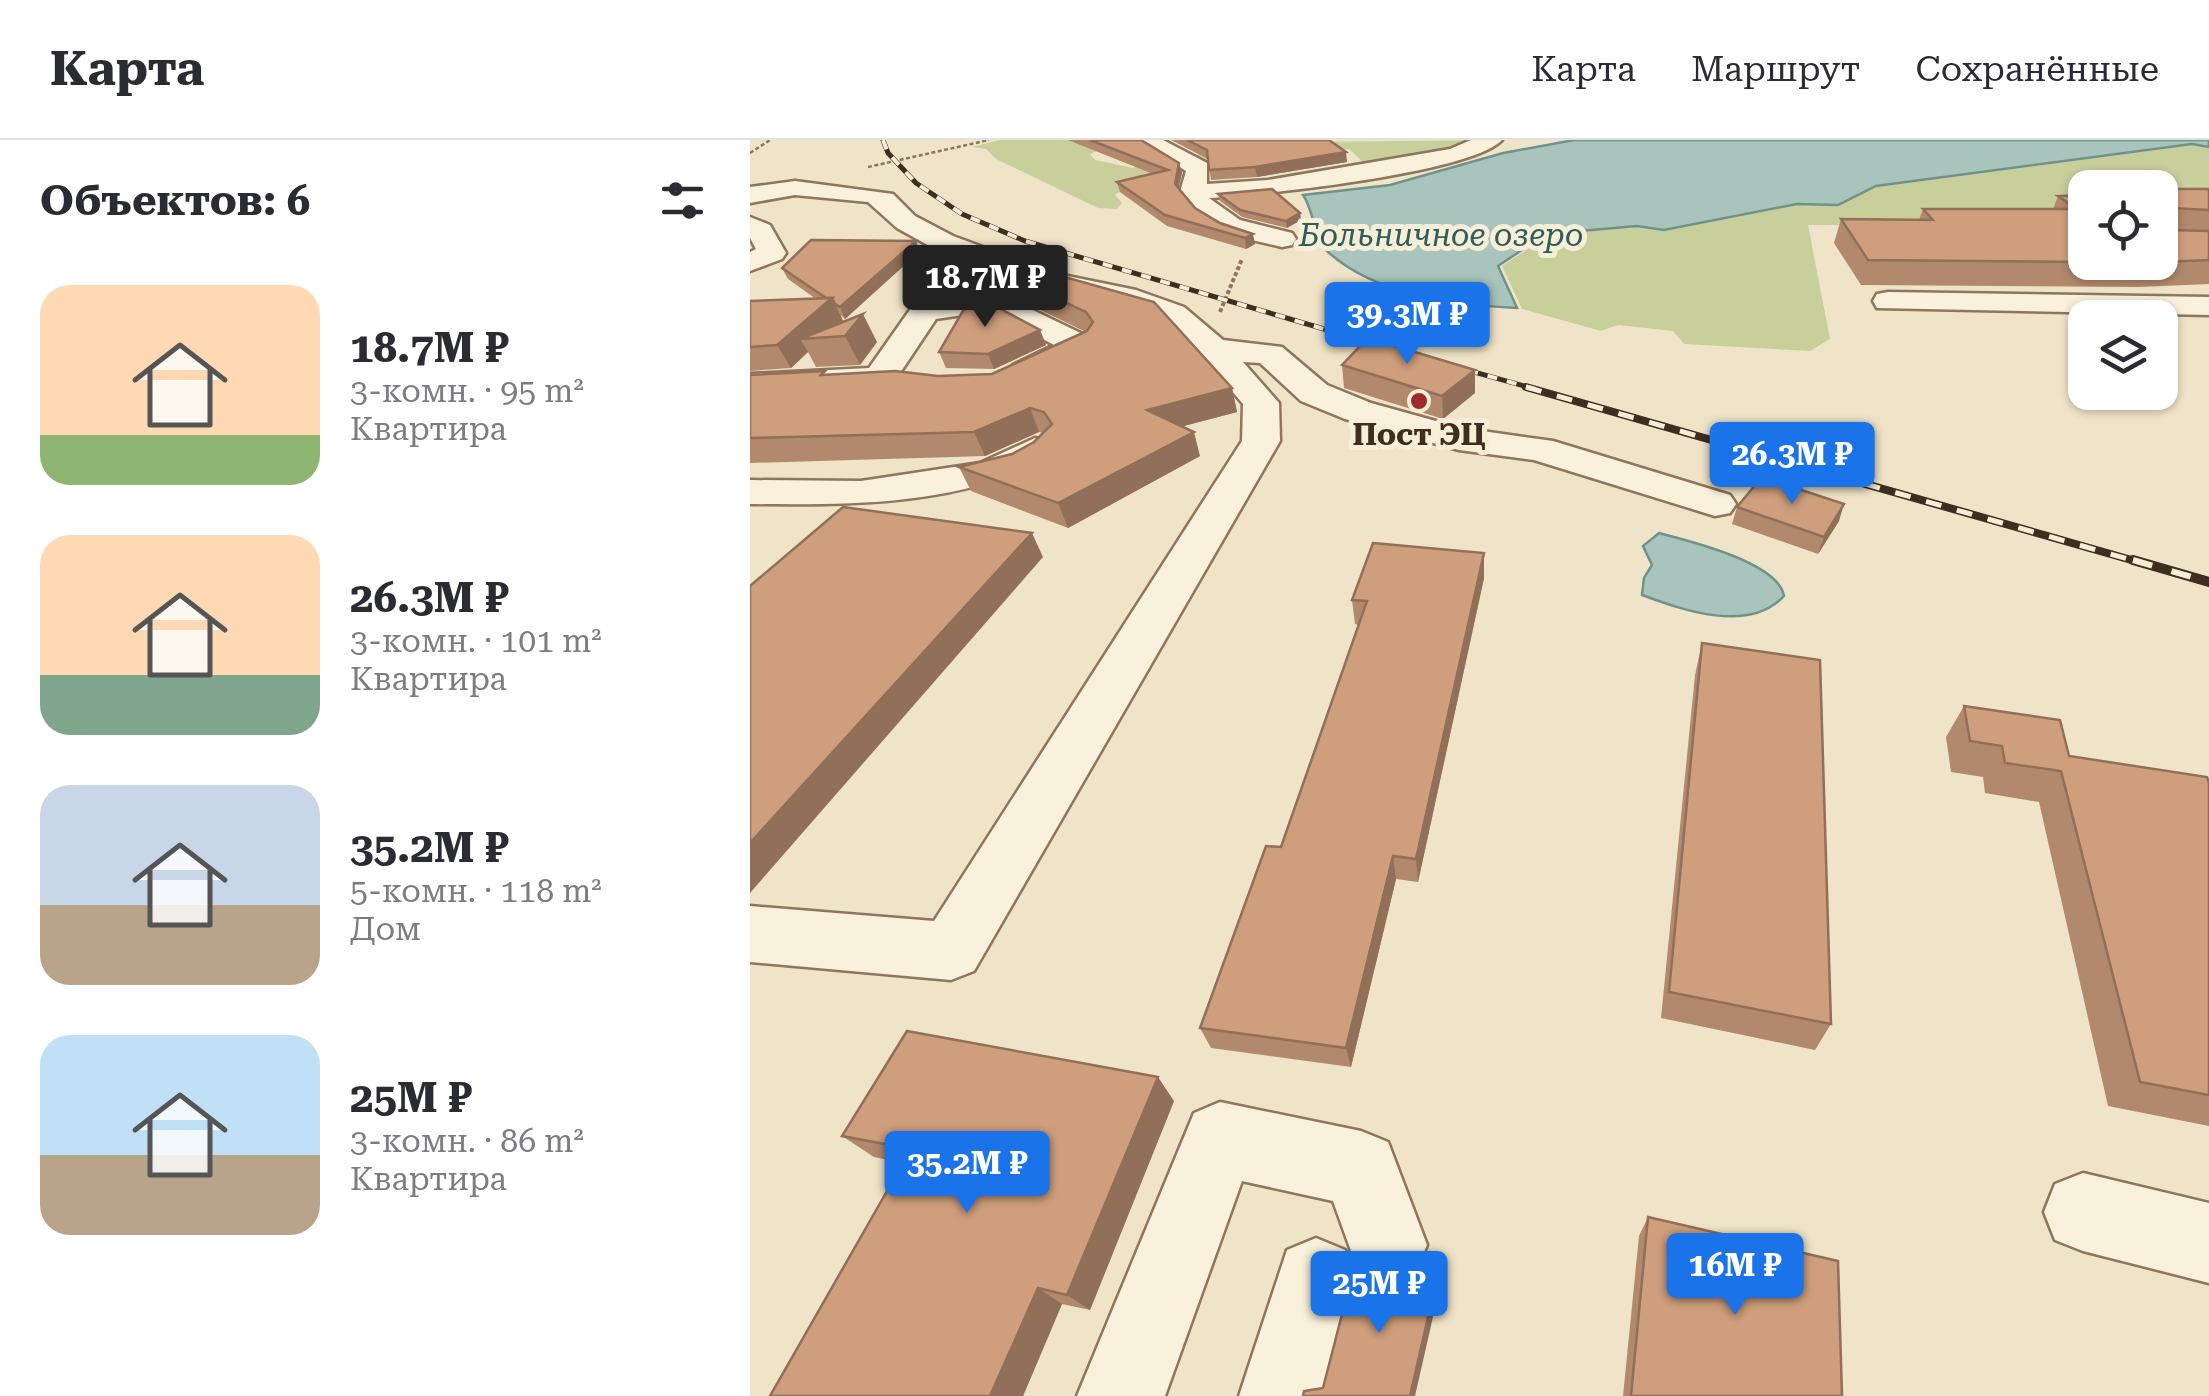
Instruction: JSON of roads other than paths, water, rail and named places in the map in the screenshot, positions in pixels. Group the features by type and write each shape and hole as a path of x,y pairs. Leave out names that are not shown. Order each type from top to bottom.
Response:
{"lane":[{"path":"1146,140 1198,168 1193,192 1200,207 1216,222 1282,239"},
{"path":"1408,140 1488,141"},
{"path":"1193,192 1268,187 1455,155 1488,141"},
{"path":"1268,187 1285,210"},
{"path":"750,195 795,188 884,199 906,222 943,242 1046,280 1125,296 1174,314 1314,393 1358,410 1459,439 1540,449 1715,504"},
{"path":"750,225 760,231 772,253 750,262"},
{"path":"880,378 925,311 970,302 994,301 1080,345 1002,383"},
{"path":"1888,301 2209,306"},
{"path":"750,934 951,951 1261,441 1261,403 1238,351"},
{"path":"750,385 880,378 915,381"},
{"path":"750,492 862,494 990,473 1038,448"},
{"path":"820,530 862,494"},
{"path":"1121,1396 1220,1139 1361,1169 1351,1262 1282,1396"},
{"path":"2083,1212 2209,1243"}],"water":[{"name":"Больничное озеро","path":"1574,140 2209,140 2209,147 2192,144 1876,186 1838,205 1797,204 1664,230 1637,226 1546,234 1498,266 1517,308 1417,295 1368,278 1323,246 1303,195 1390,185 1503,153"},
{"path":"1659,533 1750,564 1767,573 1784,596 1753,614 1734,616 1696,612 1642,595 1644,578 1652,565 1643,546"}],"railway":[{"path":"883,140 888,153 916,183 962,214 1025,241 1392,349"},
{"path":"1449,365 1535,389"},
{"path":"1526,387 2142,563"},
{"path":"2133,560 2209,582"}],"place":[{"name":"Пост ЭЦ","path":"1419,401"}]}
